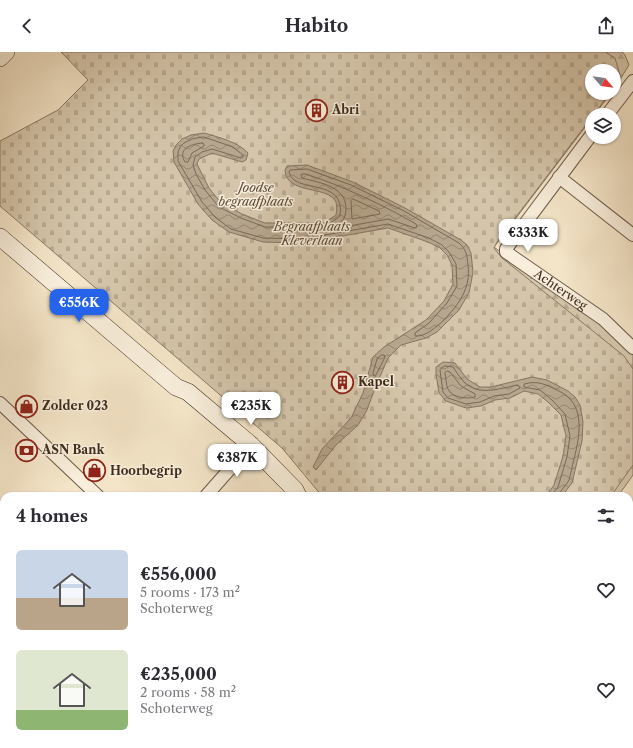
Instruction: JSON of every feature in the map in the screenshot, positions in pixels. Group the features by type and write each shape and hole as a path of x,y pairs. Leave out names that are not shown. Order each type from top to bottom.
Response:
{"main road":[{"path":"0,58 6,52"},
{"path":"0,237 176,387 188,392 296,492"},
{"path":"248,448 262,467 287,492"}],"street":[{"path":"612,108 633,81"},
{"name":"Achterweg","path":"585,143 507,246 506,252 631,340"},
{"path":"559,177 633,235"},
{"path":"0,403 94,492"},
{"path":"210,492 248,448"}],"green space":[{"name":"Begraafplaats Kleverlaan","path":"61,52 605,52 615,58 617,64 585,64 585,100 605,100 599,108 585,108 585,126 494,248 502,258 624,356 633,369 633,465 614,492 319,492 282,448 0,206 0,141 58,110 88,80"},
{"path":"574,52 622,52 625,55 629,65 621,78 621,64 585,64 585,100 606,100 599,108 585,108 585,127 494,247 523,269 602,323 633,355 633,380 492,249"},
{"path":"633,443 633,475 621,492 592,492"}],"water":[{"path":"204,133 233,143 248,153 246,160 242,162 212,153 199,159 197,164 209,188 221,203 242,214 265,223 324,223 336,215 336,202 332,197 325,193 299,187 287,178 285,170 287,166 307,165 353,182 405,208 461,240 467,245 471,253 473,272 469,293 459,310 437,332 426,338 401,345 388,358 367,410 358,425 336,445 316,470 313,467 322,449 351,418 363,393 373,357 384,347 426,320 444,301 453,284 452,265 447,255 440,248 428,242 388,228 302,243 263,242 229,232 212,220 198,204 174,162 173,151 182,139 191,135"},
{"path":"443,362 455,363 467,379 480,387 491,387 532,377 547,380 568,391 575,397 580,405 583,422 582,441 572,483 565,492 549,492 554,485 563,456 566,436 561,415 549,403 538,394 524,391 510,398 495,400 481,406 466,408 446,401 439,393 436,367"}],"place":[{"name":"Abri","path":"316,110"},
{"name":"Kapel","path":"343,382"},
{"name":"Zolder 023","path":"26,406"},
{"name":"ASN Bank","path":"27,450"},
{"name":"Hoorbegrip","path":"94,471"}],"park label":[{"name":"Joodse begraafplaats","path":"256,195"}]}
